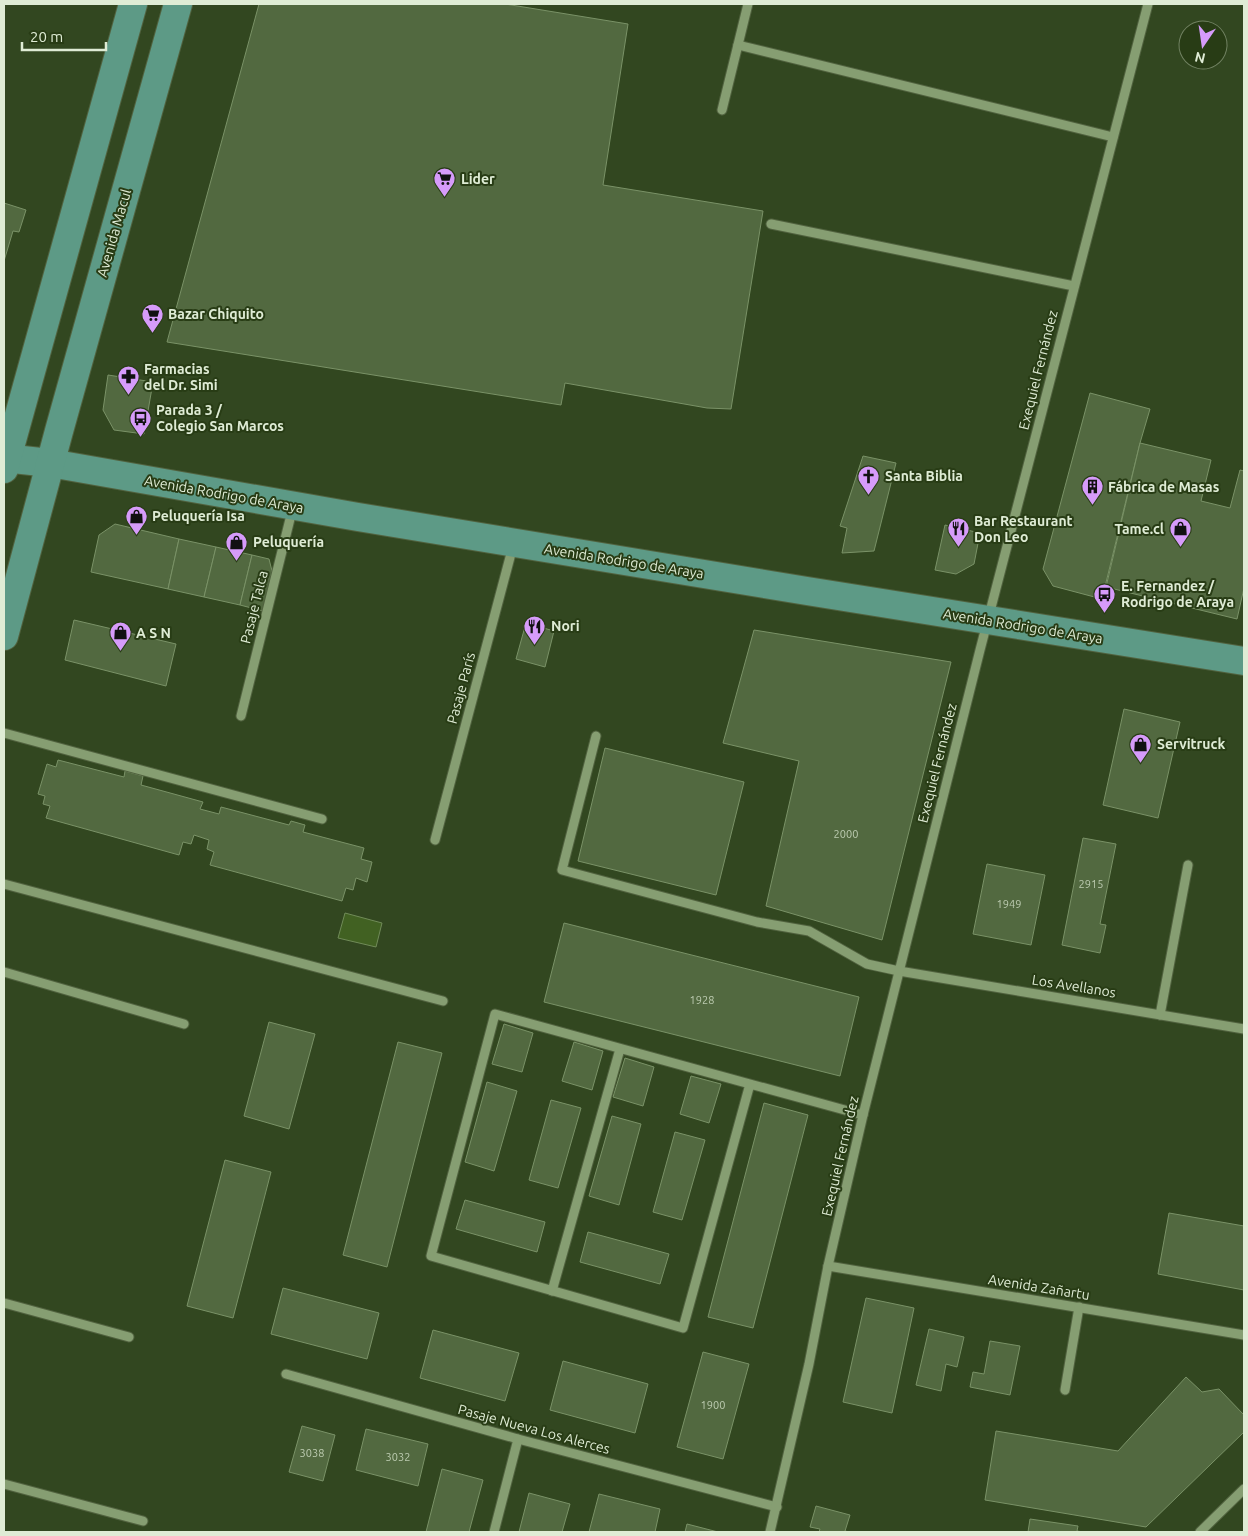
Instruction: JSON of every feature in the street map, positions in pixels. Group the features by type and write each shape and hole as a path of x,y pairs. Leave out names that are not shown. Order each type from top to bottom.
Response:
{"main road":[{"path":"5,462 133,4"},
{"name":"Avenida Macul","path":"4,636 50,463 178,4"},
{"name":"Avenida Rodrigo de Araya","path":"5,462 50,463 293,506 987,621 1244,661"}],"street":[{"path":"722,110 748,4"},
{"name":"Exequiel Fernández","path":"770,1532 863,1115 987,621 1148,4"},
{"path":"738,45 1113,136"},
{"path":"771,224 1074,286"},
{"name":"Pasaje Talca","path":"241,716 293,506"},
{"name":"Pasaje París","path":"435,840 514,542"},
{"path":"4,733 322,819"},
{"name":"Los Avellanos","path":"596,736 562,870 757,922 809,931 867,964 1244,1029"},
{"path":"1160,1015 1188,865"},
{"path":"4,884 443,1001"},
{"path":"4,972 184,1024"},
{"path":"750,1084 683,1328 431,1256 495,1014 863,1115"},
{"path":"552,1291 620,1049"},
{"name":"Avenida Zañartu","path":"828,1266 1244,1335"},
{"path":"4,1303 129,1337"},
{"path":"1065,1390 1079,1308"},
{"name":"Pasaje Nueva Los Alerces","path":"286,1374 518,1440 777,1507"},
{"path":"494,1532 518,1440"},
{"path":"4,1484 143,1521"},
{"path":"1200,1532 1244,1489"}],"shaded area":[{"path":"345,913 382,923 376,947 338,938"}],"building":[{"name":"Lider","path":"259,4 505,4 628,24 603,185 763,211 731,409 707,408 565,383 561,405 167,342"},
{"path":"4,203 26,210 19,232 13,231 4,261"},
{"name":"Farmacias del Dr. Simi","path":"108,375 153,382 144,434 114,430 103,410"},
{"name":"Fábrica de Masas","path":"1090,393 1150,409 1102,599 1053,586 1043,569"},
{"name":"Tame.cl","path":"1140,443 1211,460 1201,501 1230,508 1240,470 1244,471 1244,588 1237,619 1106,587"},
{"name":"Santa Biblia","path":"863,456 896,463 874,551 842,553 847,528 840,526"},
{"path":"115,524 179,539 168,589 91,572 99,535"},
{"name":"Bar Restaurant Don Leo","path":"945,525 980,533 974,564 956,574 935,570"},
{"path":"179,539 216,547 204,597 168,589"},
{"path":"216,547 252,555 240,605 204,597"},
{"path":"252,555 269,559 272,571 263,611 240,605"},
{"name":"A S N","path":"74,620 176,644 166,686 65,660"},
{"name":"Nori","path":"526,623 554,631 545,667 516,659"},
{"path":"754,630 951,662 882,940 766,906 799,761 723,743"},
{"name":"Servitruck","path":"1124,709 1180,722 1158,818 1103,805"},
{"path":"605,748 744,782 716,895 578,861"},
{"path":"58,760 124,777 125,771 143,776 141,785 203,802 200,809 219,814 221,807 289,825 291,821 305,825 303,832 364,848 361,859 372,862 367,882 356,878 353,890 346,888 342,901 210,865 214,852 207,849 209,840 194,835 191,844 183,842 179,855 46,818 50,806 43,804 45,796 38,794 47,764 56,767"},
{"path":"1083,838 1116,844 1100,924 1106,925 1100,953 1062,945"},
{"path":"987,864 1045,875 1031,945 973,934"},
{"path":"564,923 859,997 840,1076 544,1002"},
{"path":"269,1022 315,1034 289,1129 244,1116"},
{"path":"504,1024 533,1033 522,1072 492,1064"},
{"path":"398,1042 442,1053 387,1267 343,1255"},
{"path":"574,1042 603,1051 592,1090 562,1081"},
{"path":"625,1058 654,1067 643,1106 613,1097"},
{"path":"691,1076 721,1084 709,1123 680,1114"},
{"path":"487,1082 517,1091 494,1171 465,1162"},
{"path":"551,1100 581,1108 558,1188 529,1180"},
{"path":"764,1103 808,1115 753,1328 708,1317"},
{"path":"612,1116 641,1124 619,1205 589,1196"},
{"path":"675,1132 705,1140 682,1220 653,1212"},
{"path":"225,1160 271,1172 233,1318 187,1306"},
{"path":"465,1200 545,1222 537,1252 456,1229"},
{"path":"1169,1213 1244,1226 1244,1290 1158,1274"},
{"path":"588,1232 669,1254 660,1284 580,1262"},
{"path":"283,1288 379,1313 367,1359 271,1334"},
{"path":"866,1298 914,1308 892,1413 843,1402"},
{"path":"929,1329 964,1337 957,1367 946,1364 941,1391 916,1385"},
{"path":"433,1330 519,1353 505,1401 420,1378"},
{"path":"990,1341 1020,1346 1010,1395 970,1387 973,1372 984,1374"},
{"path":"703,1352 749,1364 723,1459 677,1447"},
{"path":"563,1361 648,1384 635,1433 550,1410"},
{"path":"1186,1377 1202,1392 1219,1389 1244,1415 1244,1432 1146,1527 985,1500 996,1431 1118,1451"},
{"path":"302,1426 335,1435 323,1481 289,1472"},
{"path":"366,1429 428,1444 418,1486 356,1470"},
{"path":"442,1469 483,1480 469,1532 426,1532"},
{"path":"529,1493 570,1504 562,1532 519,1532"},
{"path":"599,1494 660,1509 655,1532 589,1532"},
{"path":"816,1506 850,1515 845,1531 849,1532 819,1532 820,1529 810,1527"},
{"path":"1030,1519 1078,1526 1077,1531 1083,1532 1028,1532"},
{"path":"687,1524 718,1532 685,1532"}],"place":[{"name":"Lider","path":"445,198"},
{"name":"Bazar Chiquito","path":"152,333"},
{"name":"Farmacias del Dr. Simi","path":"128,396"},
{"name":"Parada 3 / Colegio San Marcos","path":"140,437"},
{"name":"Santa Biblia","path":"869,495"},
{"name":"Fábrica de Masas","path":"1092,506"},
{"name":"Peluquería Isa","path":"136,535"},
{"name":"Bar Restaurant Don Leo","path":"958,548"},
{"name":"Tame.cl","path":"1180,548"},
{"name":"Peluquería","path":"237,561"},
{"name":"E. Fernandez / Rodrigo de Araya","path":"1105,613"},
{"name":"Nori","path":"535,645"},
{"name":"A S N","path":"120,652"},
{"name":"Servitruck","path":"1141,763"}]}
